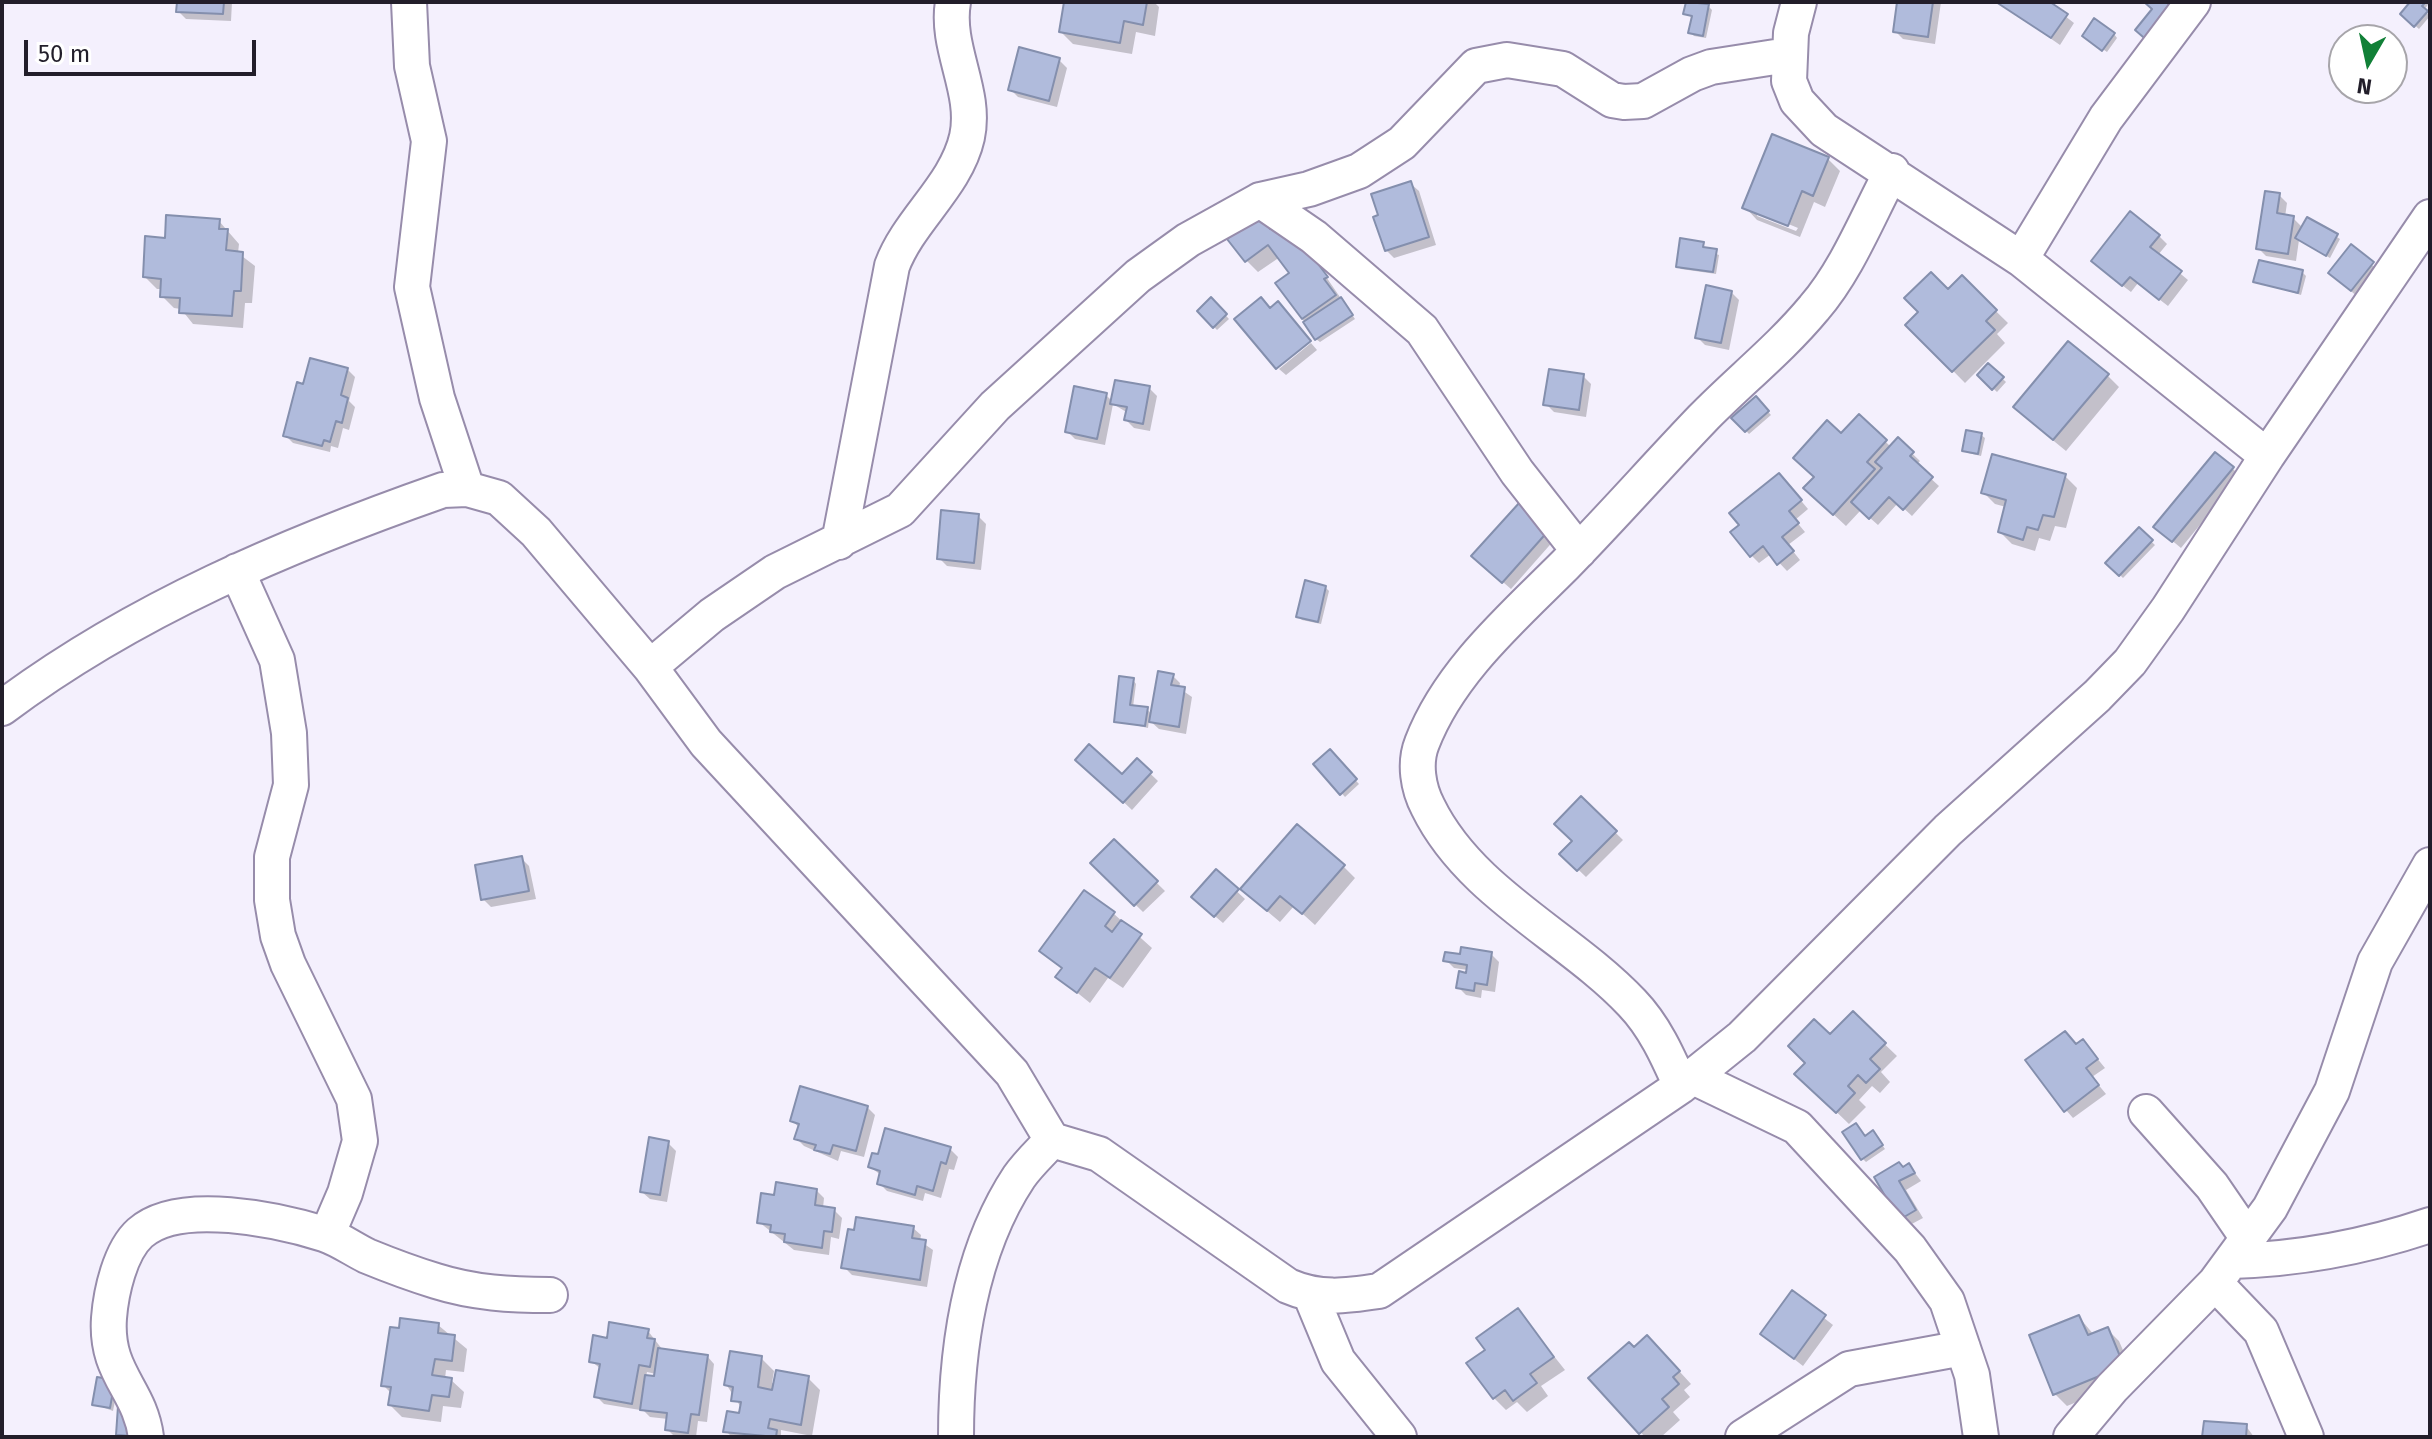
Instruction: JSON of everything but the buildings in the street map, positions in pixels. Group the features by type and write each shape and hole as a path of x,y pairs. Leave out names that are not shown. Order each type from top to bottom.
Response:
{"street":[{"path":"409,2 412,66 429,141 428,173 416,231 412,287 437,398 467,489"},
{"path":"839,542 892,266 902,239 930,207 967,140 968,97 952,33 953,2"},
{"path":"1799,2 1788,55 1789,81 1797,101 1824,130 1892,171 2021,259 2267,456"},
{"path":"2021,259 2106,118 2193,2"},
{"path":"650,667 712,615 775,572 900,510 995,406 1138,276 1188,240 1260,200 1309,189 1359,171 1402,143 1476,66 1487,62 1533,62 1563,69 1612,100 1624,102 1643,101 1711,67 1788,55"},
{"path":"1892,171 1816,306 1773,353 1703,418 1512,619 1448,692 1420,745 1418,779 1428,808 1459,851 1517,909 1632,1003 1687,1082 1797,1127 1910,1249 1947,1301 1972,1375 1981,1437"},
{"path":"1260,200 1314,237 1422,330 1517,472 1579,551"},
{"path":"2,708 102,640 299,543 443,490 467,489 499,498 518,514 650,667 706,743 1012,1073 1052,1140 1099,1154 1288,1286 1311,1296 1343,1297 1379,1291 1687,1082 1742,1037 1948,830 2130,662 2430,217"},
{"path":"237,571 277,660 289,733 291,785 272,857 272,900 278,936 288,964 354,1099 360,1141 345,1193 327,1235"},
{"path":"2071,1437 2112,1388 2232,1261 2332,1091 2375,962 2430,865"},
{"path":"2146,1112 2212,1186 2232,1261 2306,1437"},
{"path":"956,1437 956,1405 970,1297 995,1218 1020,1175 1052,1140"},
{"path":"146,1437 143,1414 111,1358 109,1317 121,1265 141,1233 176,1218 216,1213 273,1220 327,1235 367,1256 437,1282 498,1295 550,1295"},
{"path":"2232,1261 2296,1259 2369,1244 2430,1225"},
{"path":"1311,1296 1338,1361 1399,1437"},
{"path":"1743,1437 1849,1369 1963,1348"}]}
